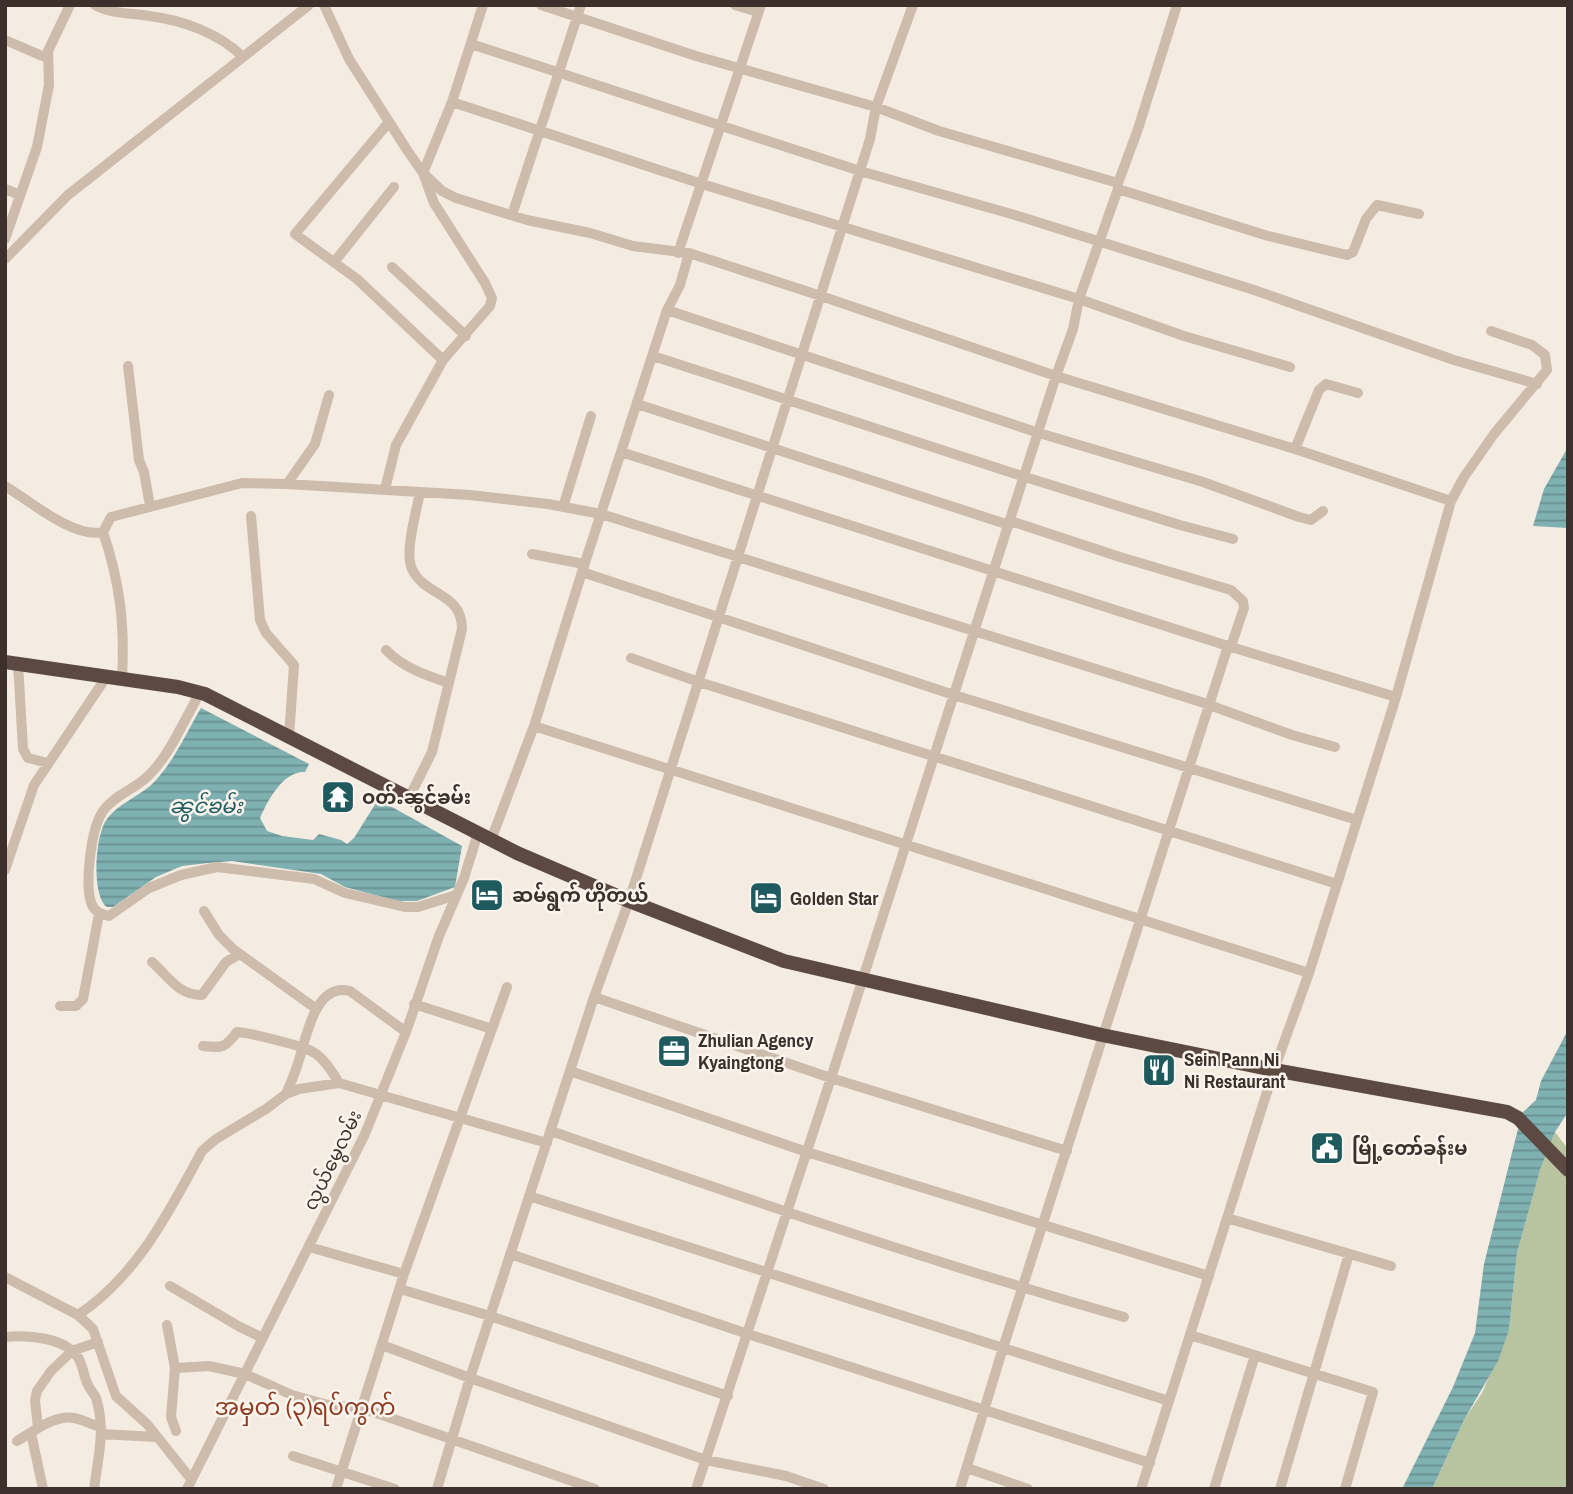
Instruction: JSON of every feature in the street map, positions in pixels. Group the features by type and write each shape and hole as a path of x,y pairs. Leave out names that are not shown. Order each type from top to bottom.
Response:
{"highway":[{"path":"11,663 178,687 200,693 484,837 629,901 784,961 1102,1035 1274,1070 1507,1112 1518,1118 1568,1170"}],"street":[{"path":"5,239 37,147 49,85 47,58 52,39 70,5"},
{"path":"95,5 108,10 182,23 215,36 243,57"},
{"path":"324,5 349,60 389,122 424,173 442,191 456,198 633,246 683,253 821,296 1056,376 1295,449 1451,501"},
{"path":"385,489 396,445 443,360 490,306 492,298 434,203 424,173 452,102 483,5"},
{"path":"541,5 739,69 876,107 939,131 1268,236 1347,255 1353,252 1366,219 1377,205 1419,214"},
{"path":"512,215 581,5"},
{"path":"735,5 760,9"},
{"path":"437,1489 510,1254 594,997 629,901 699,682 870,139 876,107 913,5"},
{"path":"696,1489 1073,329 1079,299 1137,132 1177,5"},
{"path":"7,254 68,195 243,57 300,8"},
{"name":"လွယ်မွေလမ်း","path":"189,1484 365,1134 456,895 534,726 667,310 680,285 683,233 760,9"},
{"path":"5,40 47,58"},
{"path":"471,44 860,171 1254,290 1454,359 1537,384"},
{"path":"452,102 702,184 1079,299 1184,336 1290,367"},
{"path":"389,122 296,229 295,234 335,261 443,360"},
{"path":"335,261 394,187"},
{"path":"5,189 19,195"},
{"path":"392,267 466,336"},
{"path":"667,310 1038,433 1203,482 1311,520 1323,511"},
{"path":"1142,1489 1274,1070 1309,973 1396,697 1451,501 1494,434 1547,370 1545,355 1532,345 1491,331"},
{"path":"653,356 1025,477 1233,539"},
{"path":"128,366 139,460 150,506"},
{"path":"1295,449 1320,390 1326,384 1358,393"},
{"path":"287,484 315,444 329,395"},
{"path":"637,404 1010,523 1231,590 1243,601 1244,608 1188,769 1102,1035 1068,1151 960,1489"},
{"path":"563,507 591,416"},
{"path":"621,452 1396,697"},
{"path":"5,870 34,785 114,677 124,638 116,569 103,532 111,517 242,483 420,492 563,507 601,514 1246,716 1292,735 1335,747"},
{"path":"5,486 76,530 103,532"},
{"path":"410,798 432,752 462,629 458,609 451,601 428,587 411,567 409,554 420,492"},
{"path":"251,516 260,620 266,633 294,665 289,737"},
{"path":"532,554 583,568 719,618 954,695 1357,820"},
{"path":"386,650 419,673 449,683"},
{"path":"631,658 699,682 1337,884"},
{"path":"11,663 23,749 28,758 48,763"},
{"path":"200,693 152,772 138,786 118,797 104,810 97,823 89,865 90,893 93,906 99,914 109,916 149,888 181,875 217,867 314,879 353,895 405,907 418,907 456,895"},
{"path":"534,726 1309,973"},
{"path":"204,911 219,934 240,954 315,1008"},
{"path":"60,1006 76,1006 83,999 99,914"},
{"path":"152,962 182,992 202,995 226,962 240,954"},
{"path":"336,1489 404,1274 507,987"},
{"path":"286,1094 315,1008 335,991 350,991 406,1032"},
{"path":"594,997 831,1078 1068,1151"},
{"path":"414,1004 492,1029"},
{"path":"203,1046 218,1048 227,1045 237,1032 253,1033 303,1046 327,1062 339,1083"},
{"path":"570,1071 807,1152 1209,1276"},
{"path":"78,1315 98,1301 134,1265 202,1151 286,1094 299,1089 339,1083 547,1143"},
{"path":"551,1130 787,1213 1024,1289 1124,1317"},
{"path":"529,1196 1169,1401"},
{"path":"1227,1218 1391,1266"},
{"path":"309,1247 404,1274"},
{"path":"510,1254 748,1334 1150,1463"},
{"path":"1280,1489 1349,1254"},
{"path":"5,1277 78,1315 93,1329 116,1396 147,1424 189,1484"},
{"path":"170,1286 263,1338"},
{"path":"400,1289 490,1316 728,1396"},
{"path":"167,1325 175,1368 171,1417 176,1431"},
{"path":"1190,1335 1373,1392 1345,1489"},
{"path":"5,1337 60,1342 72,1350 79,1360 95,1396 101,1431 100,1458 94,1489"},
{"path":"43,1489 35,1431 37,1391 51,1371 62,1363 72,1350 98,1342"},
{"path":"382,1345 706,1460 786,1476 824,1489"},
{"path":"1214,1489 1255,1355"},
{"path":"175,1368 209,1366 245,1374 292,1395 328,1405 362,1408 595,1489"},
{"path":"17,1441 51,1422 74,1418 101,1431 156,1437"},
{"path":"293,1456 395,1489"},
{"path":"967,1468 1028,1489"}],"green space":[{"path":"1555,1132 1568,1149 1568,1489 1432,1489 1464,1420 1482,1393 1509,1330 1517,1253 1540,1170"}],"water":[{"path":"1568,447 1568,528 1533,526 1544,489"},
{"name":"ၼွင်ၶမ်း","path":"201,708 309,764 305,772 297,773 283,781 272,795 260,818 267,831 313,840 319,834 347,844 354,838 376,803 383,802 462,846 455,887 417,901 397,901 345,887 321,874 232,861 182,866 156,877 113,907 107,907 99,891 96,864 103,827 116,809 158,778"},
{"path":"1568,1030 1568,1112 1555,1132 1540,1170 1517,1253 1509,1330 1498,1361 1464,1420 1432,1489 1402,1489 1453,1387 1475,1333 1484,1264 1522,1113 1536,1100 1541,1081"}],"place":[{"name":"ဝတ်ႉၼွင်ၶမ်း","path":"338,797"},
{"name":"ဆမ်ရွက် ဟိုတယ်","path":"487,895"},
{"name":"Golden Star","path":"766,898"},
{"name":"Zhulian Agency Kyaingtong","path":"674,1051"},
{"name":"Sein Pann Ni Ni Restaurant","path":"1159,1070"},
{"name":"မြို့တော်ခန်းမ","path":"1327,1148"}],"district":[{"name":"အမှတ် (၃)ရပ်ကွက်","path":"305,1407"}]}
